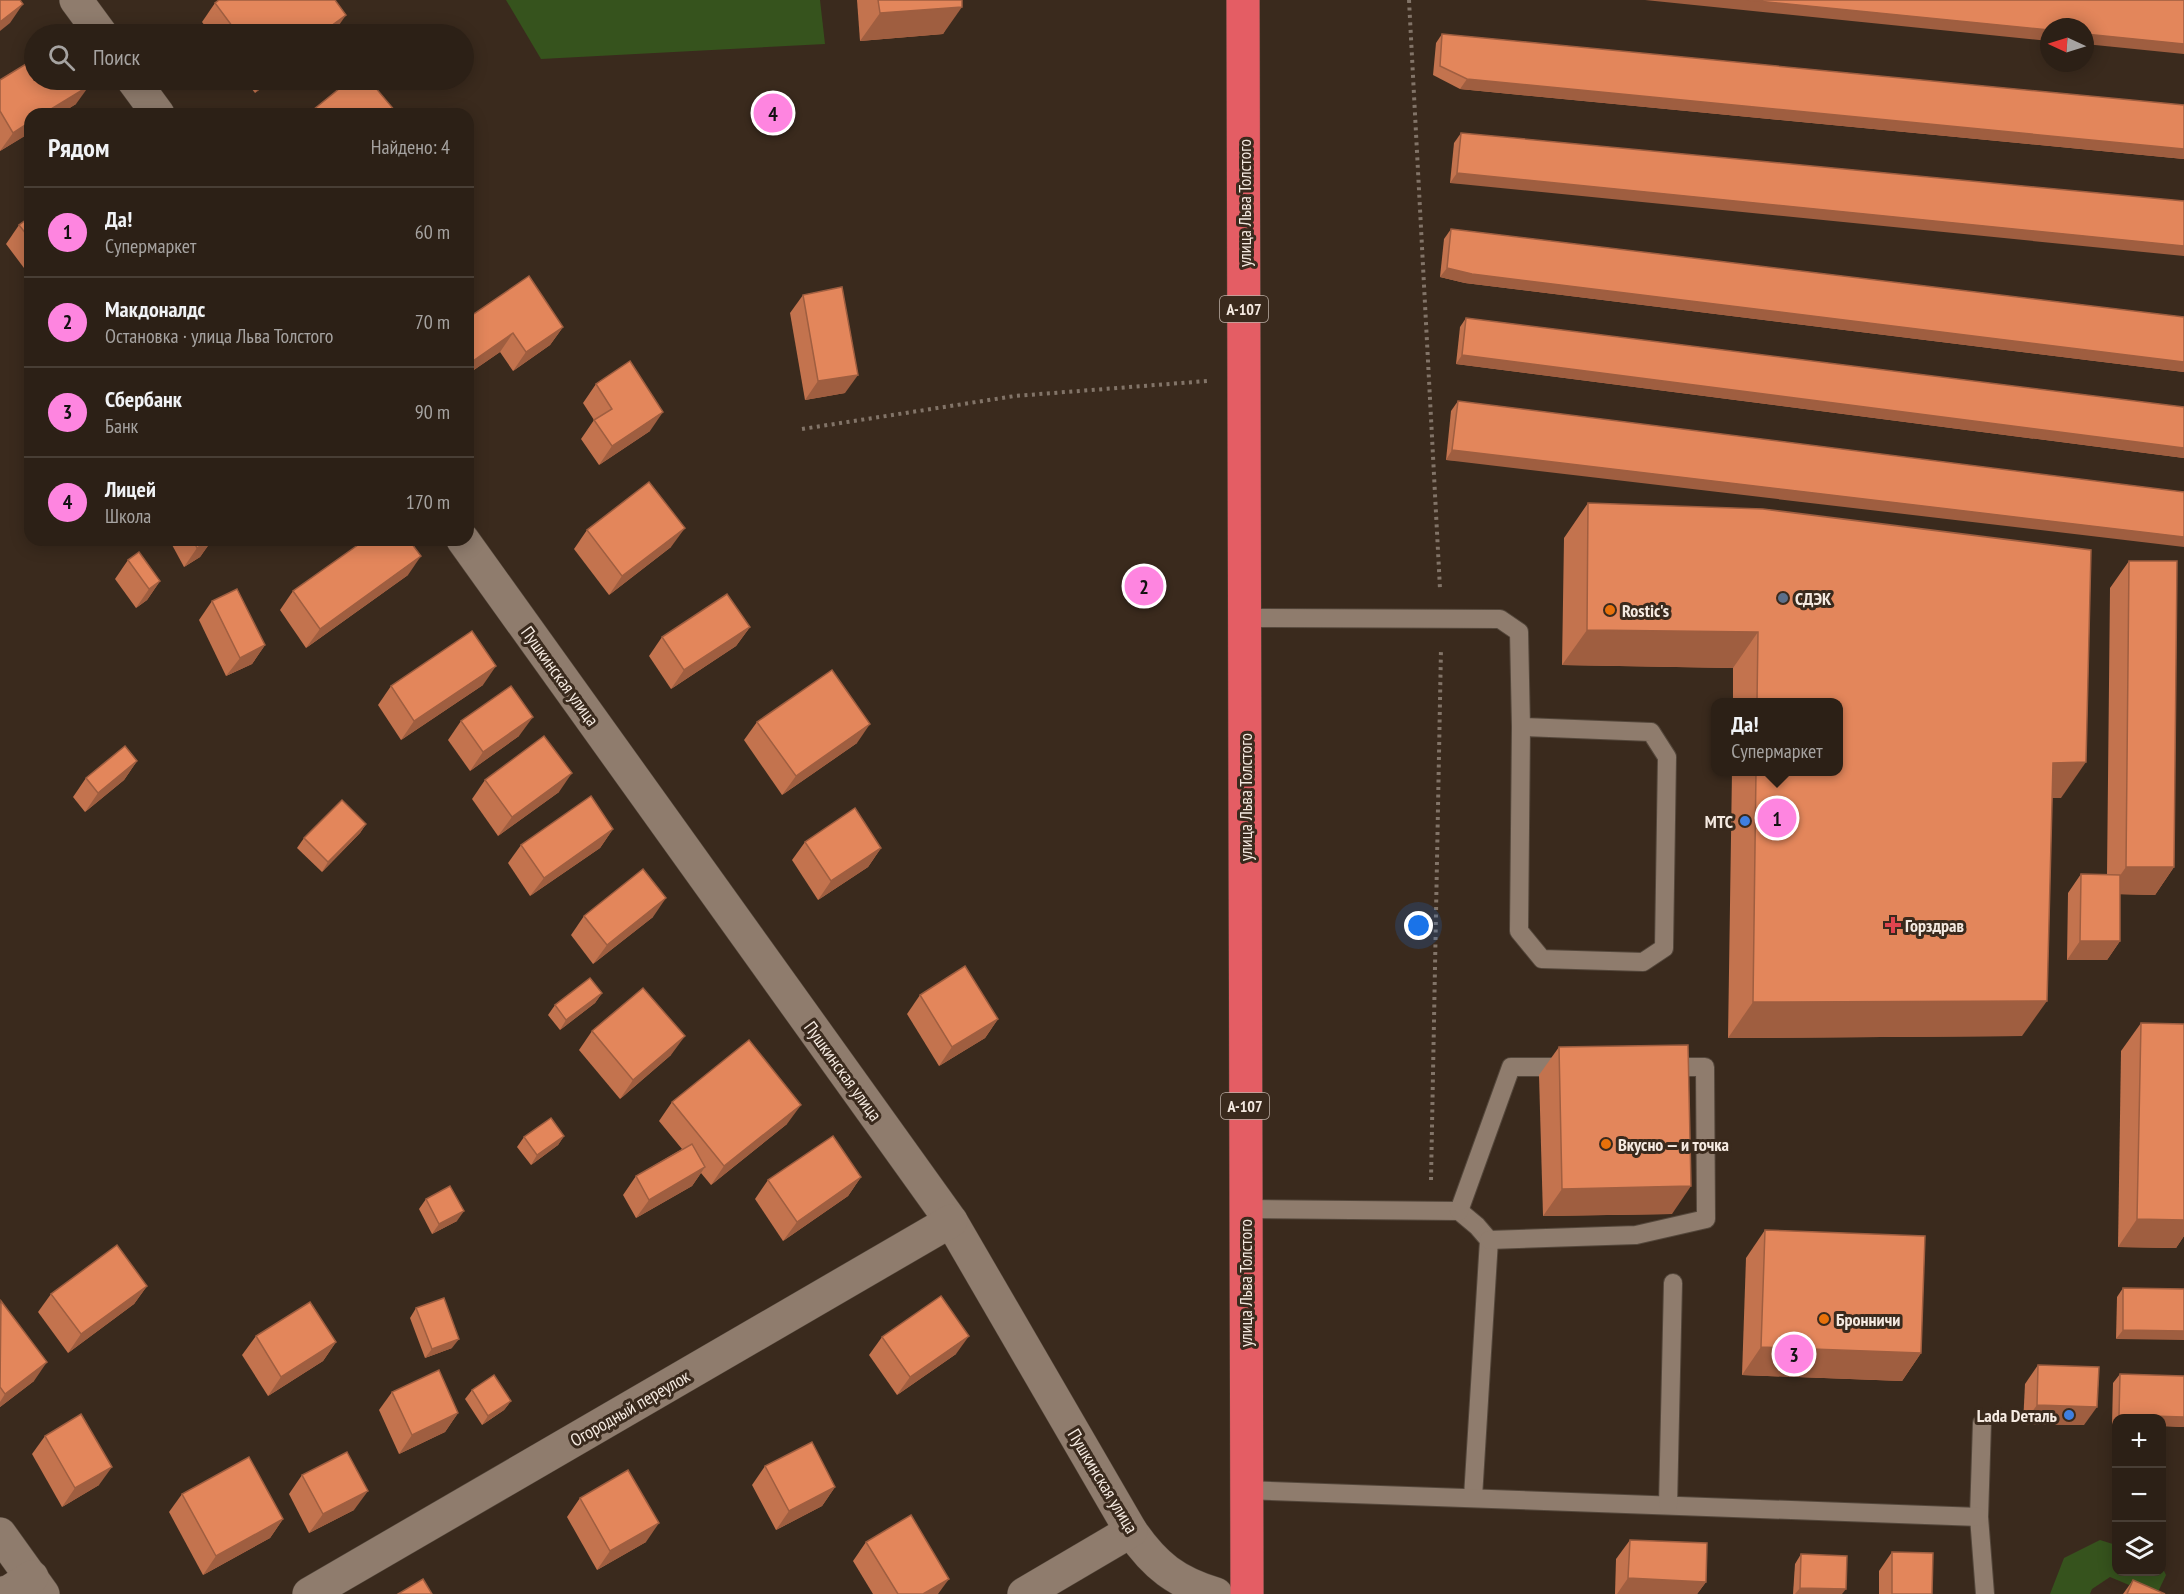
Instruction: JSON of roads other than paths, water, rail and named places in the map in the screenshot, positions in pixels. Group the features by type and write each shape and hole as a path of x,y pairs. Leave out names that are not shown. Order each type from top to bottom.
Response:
{"highway":[{"name":"улица Льва Толстого","path":"1243,0 1247,1594"}],"street":[{"path":"76,0 94,24"},
{"path":"140,90 154,108"},
{"name":"Пушкинская улица","path":"467,546 951,1221 1146,1553 1164,1570 1191,1586 1216,1594"},
{"name":"Огородный переулок","path":"309,1594 951,1221"},
{"path":"1024,1594 1131,1531"},
{"path":"0,1534 38,1585 0,1594"}],"lane":[{"path":"1245,618 1500,619 1519,632 1521,727 1519,931 1542,959 1643,962 1664,948 1667,757 1651,732 1521,727"},
{"path":"1459,1211 1510,1066 1591,1067"},
{"path":"1489,1240 1635,1235 1706,1219 1705,1067 1648,1067"},
{"path":"1245,1209 1459,1211 1489,1240 1473,1497"},
{"path":"1668,1505 1673,1283"},
{"path":"1982,1423 1979,1517 1985,1594"},
{"path":"1245,1491 1473,1497 1979,1517"}],"place":[{"name":"Лицей","path":"773,113"},
{"name":"Макдоналдс","path":"1144,586"},
{"name":"СДЭК","path":"1783,598"},
{"name":"Rostic's","path":"1610,610"},
{"name":"Да!","path":"1777,818"},
{"name":"МТС","path":"1745,821"},
{"name":"Горздрав","path":"1893,925"},
{"name":"Вкусно — и точка","path":"1606,1144"},
{"name":"Бронничи","path":"1824,1319"},
{"name":"Сбербанк","path":"1794,1354"},
{"name":"Lada Dеталь","path":"2069,1415"}]}
